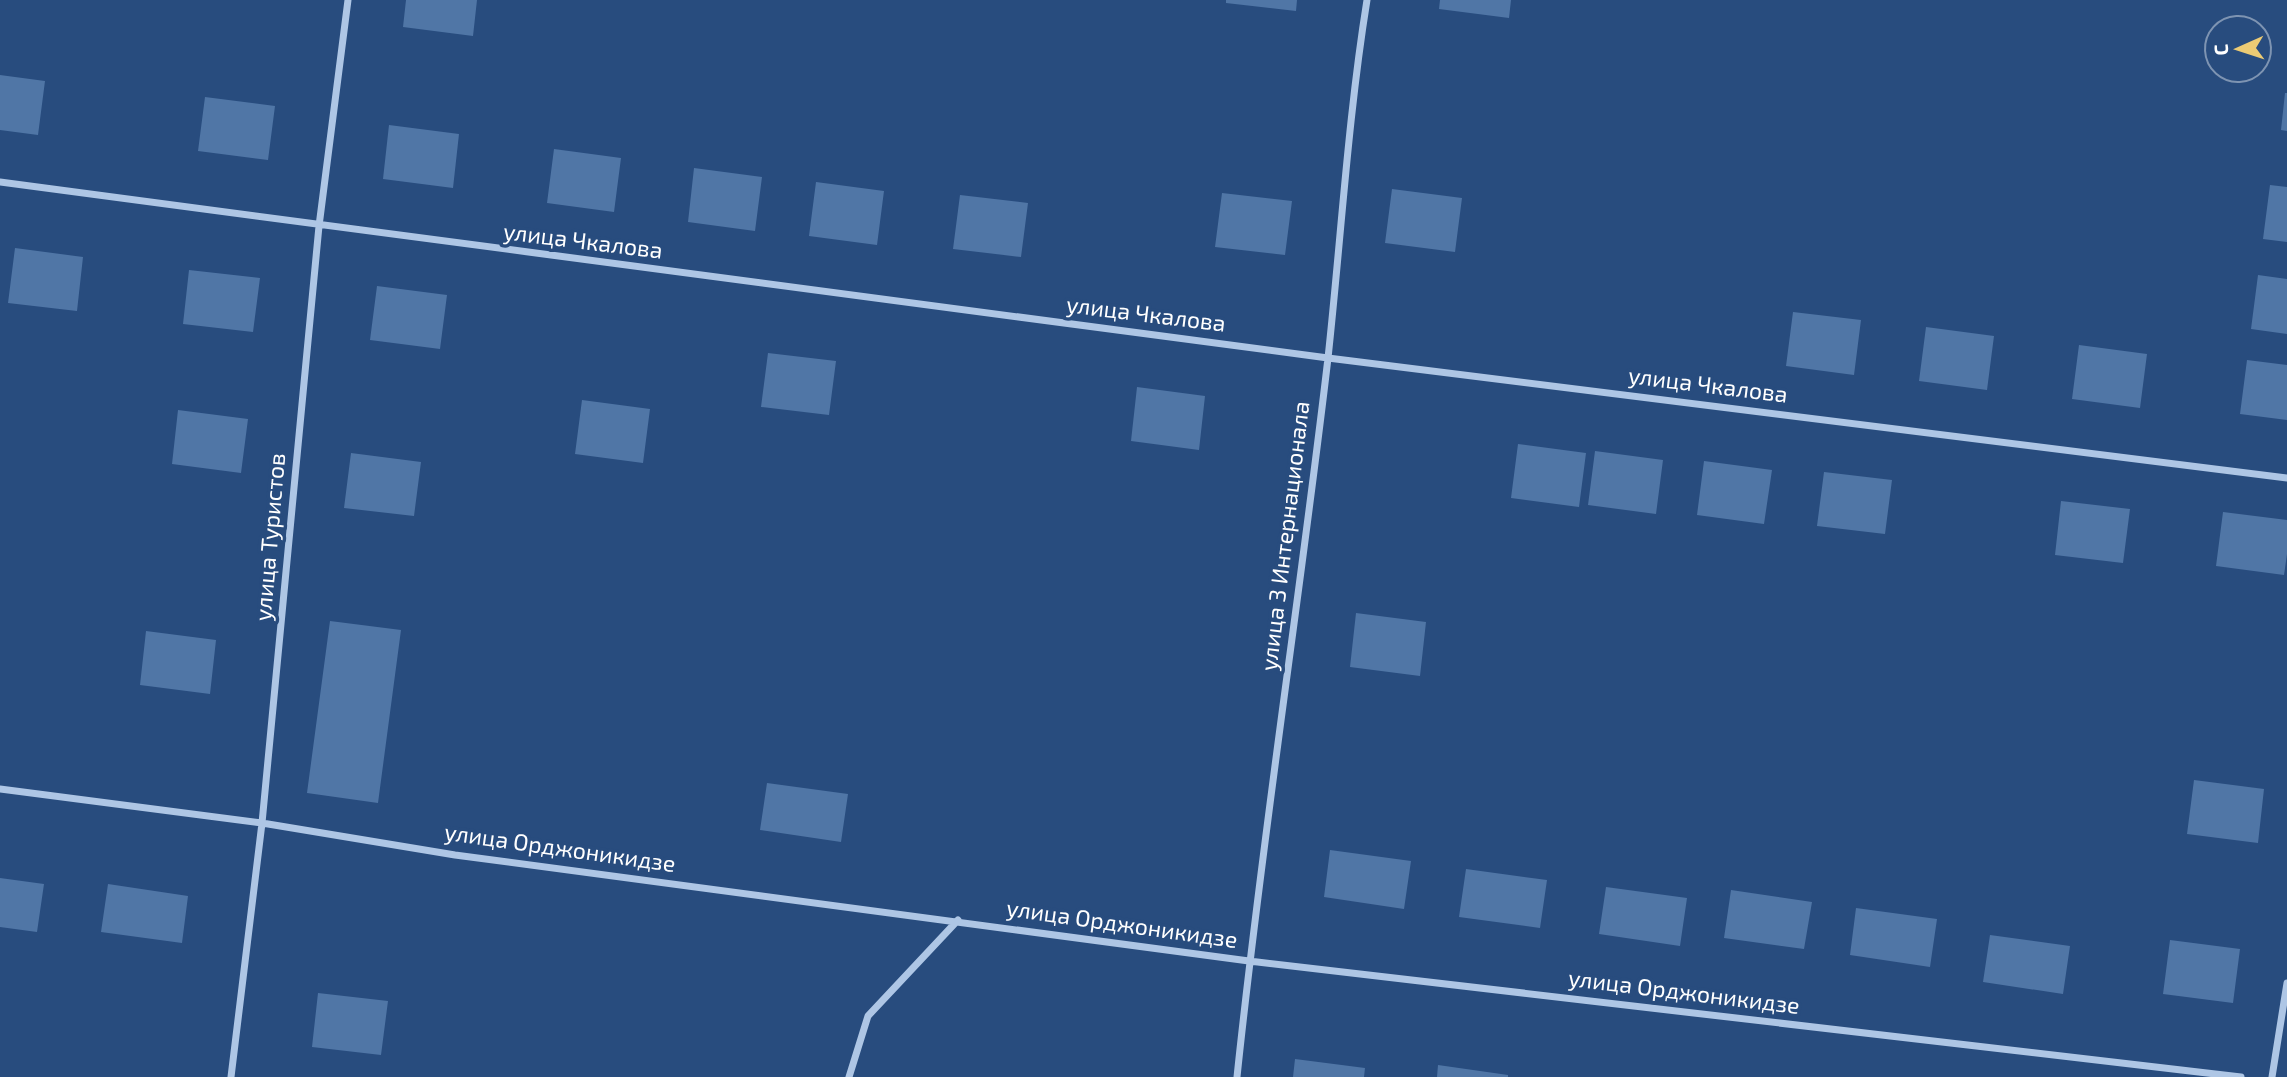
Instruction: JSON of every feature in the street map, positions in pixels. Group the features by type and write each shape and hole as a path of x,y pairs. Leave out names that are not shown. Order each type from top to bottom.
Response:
{"street":[{"name":"улица Туристов","path":"231,1077 262,823 320,226 348,0"},
{"name":"улица 3 Интернационала","path":"1237,1077 1249,961 1328,358 1359,53 1367,0"},
{"name":"улица Чкалова","path":"0,182 1328,358 2287,478"},
{"name":"улица Орджоникидзе","path":"0,789 262,823 455,855 958,920 1249,961 2241,1077"},
{"path":"849,1077 868,1016 958,920"},
{"path":"2272,1077 2287,983"}],"building":[{"path":"406,0 477,0 473,36 403,27"},
{"path":"1226,0 1297,0 1296,11 1226,3"},
{"path":"1440,0 1511,0 1509,18 1439,9"},
{"path":"0,75 45,81 38,135 0,130"},
{"path":"2287,93 2287,131 2281,130"},
{"path":"205,97 275,106 268,160 198,151"},
{"path":"389,125 459,134 453,188 383,179"},
{"path":"554,149 621,158 614,212 547,203"},
{"path":"694,168 762,177 755,231 688,222"},
{"path":"816,182 884,191 877,245 809,236"},
{"path":"2270,185 2287,187 2287,242 2263,239"},
{"path":"1392,189 1462,198 1455,252 1385,243"},
{"path":"1222,193 1292,201 1285,255 1215,247"},
{"path":"960,195 1028,203 1021,257 953,249"},
{"path":"15,248 83,257 77,311 8,303"},
{"path":"189,270 260,278 253,332 183,324"},
{"path":"2258,275 2287,279 2287,334 2251,329"},
{"path":"377,286 447,295 440,349 370,340"},
{"path":"1793,312 1861,320 1854,375 1786,366"},
{"path":"1926,327 1994,336 1987,390 1919,381"},
{"path":"2079,345 2147,354 2140,408 2072,399"},
{"path":"768,353 836,361 829,415 761,407"},
{"path":"2247,360 2287,365 2287,420 2240,414"},
{"path":"1137,387 1205,396 1199,450 1131,441"},
{"path":"582,400 650,409 643,463 575,454"},
{"path":"178,410 248,419 241,473 172,464"},
{"path":"1518,444 1586,453 1579,507 1511,498"},
{"path":"1595,451 1663,460 1656,514 1588,505"},
{"path":"351,453 421,462 414,516 344,508"},
{"path":"1704,461 1772,470 1764,524 1697,515"},
{"path":"1824,472 1892,480 1885,534 1817,526"},
{"path":"2061,501 2130,509 2123,563 2055,555"},
{"path":"2223,512 2287,520 2284,575 2216,566"},
{"path":"1356,613 1426,622 1420,676 1350,667"},
{"path":"330,621 401,630 378,803 307,793"},
{"path":"146,631 216,640 210,694 140,685"},
{"path":"2194,780 2264,789 2258,843 2187,834"},
{"path":"767,783 848,794 841,842 760,830"},
{"path":"1330,850 1411,861 1404,909 1324,897"},
{"path":"1466,869 1547,880 1540,928 1459,917"},
{"path":"0,878 44,884 37,932 0,927"},
{"path":"108,884 188,896 182,943 101,932"},
{"path":"1606,887 1687,898 1680,946 1599,934"},
{"path":"1731,890 1812,902 1804,949 1724,938"},
{"path":"1856,908 1937,919 1930,967 1850,955"},
{"path":"1990,935 2070,946 2063,994 1983,982"},
{"path":"2170,940 2240,949 2233,1003 2163,994"},
{"path":"318,993 388,1001 381,1055 312,1047"},
{"path":"1295,1059 1365,1068 1364,1077 1293,1077"},
{"path":"1438,1065 1508,1075 1508,1077 1437,1077"}]}
